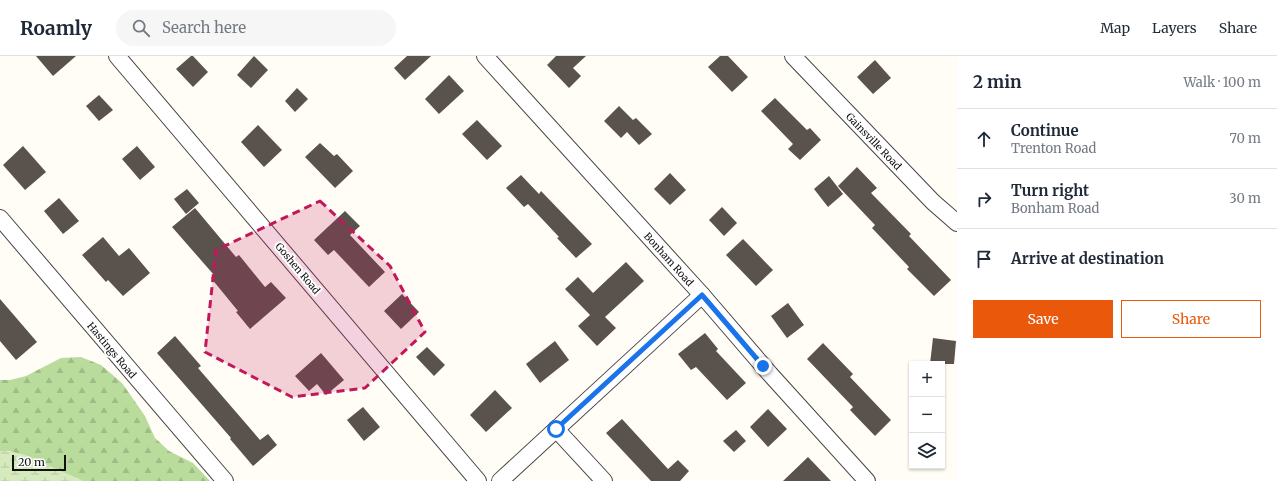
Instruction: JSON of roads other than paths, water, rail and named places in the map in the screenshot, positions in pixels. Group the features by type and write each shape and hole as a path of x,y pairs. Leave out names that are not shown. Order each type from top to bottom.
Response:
{"street":[{"name":"Goshen Road","path":"118,56 478,481"},
{"name":"Bonham Road","path":"485,56 702,295 770,374 867,481"},
{"name":"Gainsville Road","path":"793,56 933,202 957,223"},
{"name":"Hastings Road","path":"0,218 225,481"},
{"path":"500,481 702,295"},
{"path":"556,429 604,481"}]}
